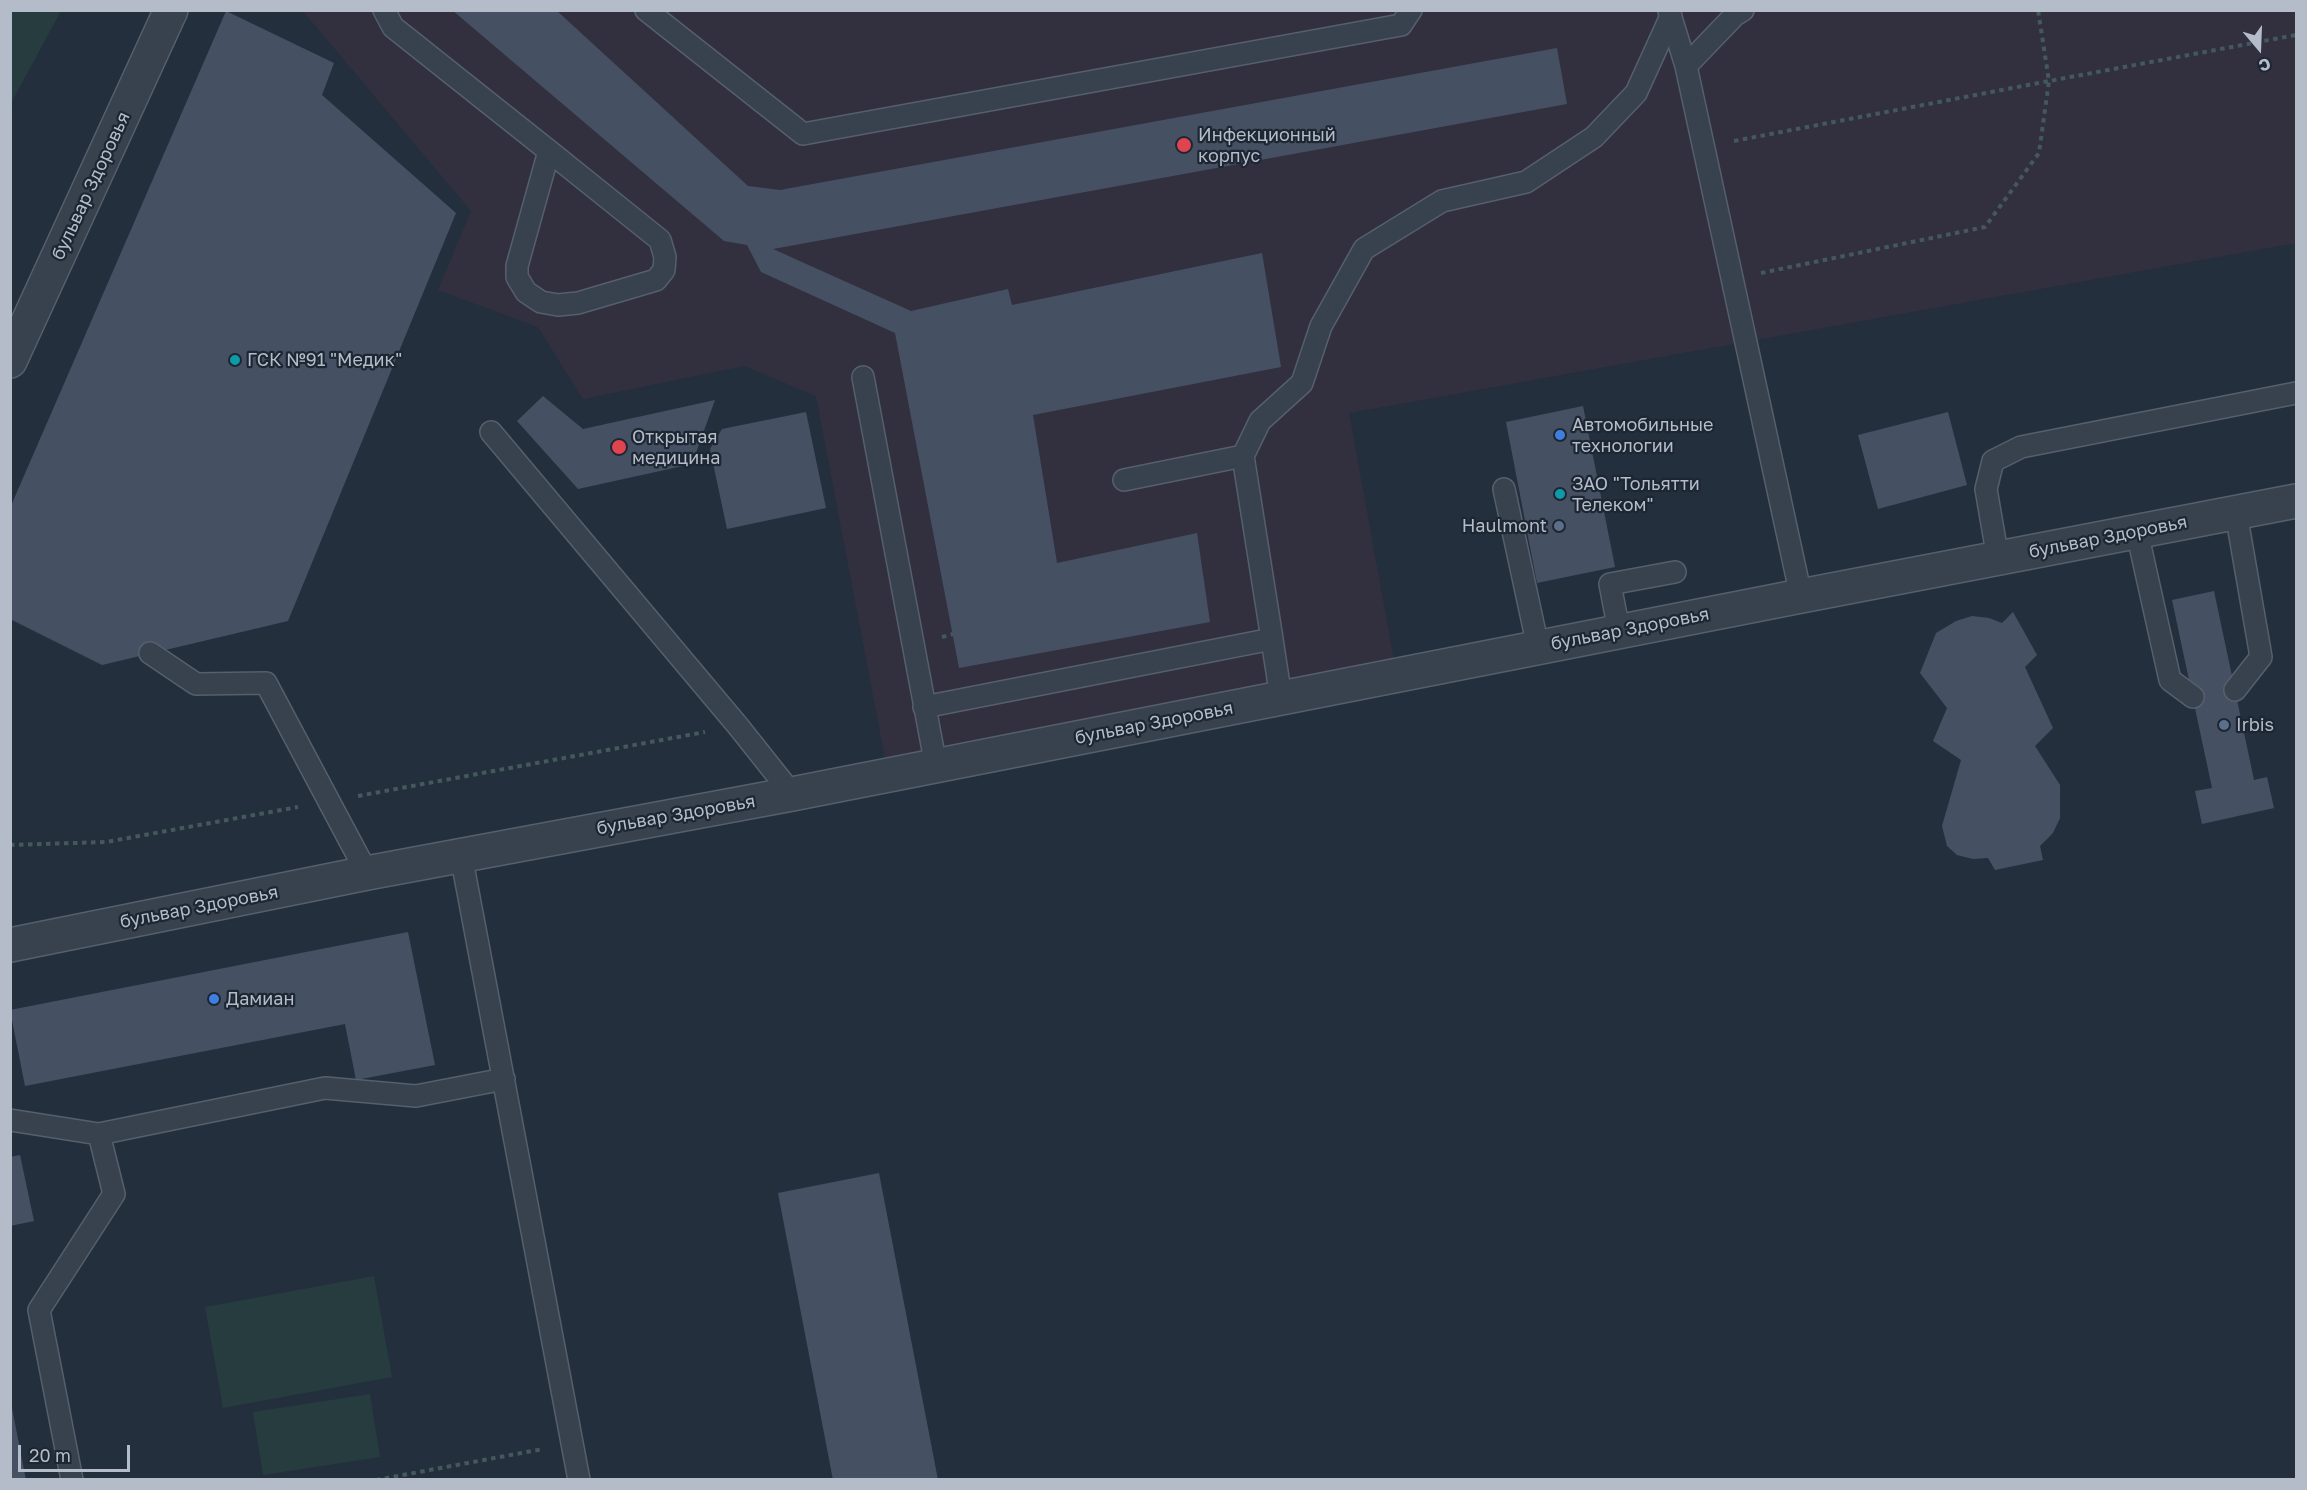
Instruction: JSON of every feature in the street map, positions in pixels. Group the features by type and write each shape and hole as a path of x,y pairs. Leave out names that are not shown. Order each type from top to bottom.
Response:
{"street":[{"name":"бульвар Здоровья","path":"10,361 171,10"},
{"name":"бульвар Здоровья","path":"10,945 368,873 792,794 1619,631 2296,501"}],"lane":[{"path":"384,10 393,27 549,151 660,240 665,257 664,270 656,280 578,303 558,305 541,302 526,292 517,277 517,266 549,151"},
{"path":"646,10 803,134 1401,25 1411,10"},
{"path":"1686,66 1735,15 1743,10"},
{"path":"1670,13 1686,66 1801,596"},
{"path":"1281,698 1243,456 1260,421 1302,383 1321,326 1364,249 1442,201 1526,182 1594,137 1636,93 1670,13"},
{"path":"863,377 936,766"},
{"path":"1998,559 1986,489 1993,461 2021,447 2296,393"},
{"path":"491,432 738,726 792,794"},
{"path":"1124,480 1243,456"},
{"path":"1504,489 1538,647"},
{"path":"2235,513 2261,657 2235,690"},
{"path":"2137,532 2170,680 2193,697"},
{"path":"1619,631 1610,584 1675,572"},
{"path":"924,707 1272,639"},
{"path":"150,653 196,684 266,684 368,873"},
{"path":"461,855 579,1479"},
{"path":"10,1120 99,1134 325,1088 416,1096 504,1079"},
{"path":"72,1479 39,1310 114,1194 99,1134"}],"path":[{"path":"1732,280 1985,227 2039,153 2049,81 2038,10"},
{"path":"1703,147 2296,35"},
{"path":"10,845 106,842 738,726"},
{"path":"376,1479 573,1443"}],"shaded area":[{"path":"303,11 2296,11 2296,243 1349,413 1394,660 885,758 816,396 744,366 583,399 538,327 438,290 471,211"}],"green space":[{"path":"10,11 61,11 11,103"},
{"path":"374,1276 392,1377 223,1408 205,1307"},
{"path":"370,1394 380,1457 263,1475 253,1412"}],"building":[{"path":"452,10 556,10 748,186 780,190 1557,48 1567,104 773,249 911,311 1008,289 1012,305 1262,253 1281,367 1033,415 1057,563 1197,533 1210,622 959,668 895,333 761,272 747,245 724,241"},
{"name":"ГСК №91 \"Медик\"","path":"226,11 334,63 322,95 456,213 288,621 102,665 10,619 10,508"},
{"name":"Открытая медицина","path":"543,396 583,429 715,400 692,464 578,489 517,421"},
{"name":"ЗАО \"Тольятти Телеком\"","path":"1583,406 1615,567 1537,583 1506,422"},
{"name":"Открытая медицина","path":"806,412 826,508 727,529 710,449 722,429"},
{"path":"1948,412 1967,485 1878,509 1858,435"},
{"path":"2214,591 2254,780 2267,777 2274,808 2202,824 2195,791 2212,788 2172,600"},
{"path":"2013,612 2037,655 2025,667 2053,728 2035,746 2060,785 2060,818 2053,833 2040,846 2043,860 1995,870 1988,858 1973,859 1957,855 1947,846 1942,826 1961,760 1933,741 1947,708 1920,673 1936,633 1956,621 1972,616 1989,618 2002,623"},
{"path":"408,932 435,1065 356,1080 345,1024 25,1086 10,1010"},
{"path":"20,1155 34,1221 10,1226 10,1157"},
{"path":"879,1173 938,1480 833,1480 778,1193"},
{"path":"10,1408 12,1408 26,1480 10,1480"}],"place":[{"name":"Инфекционный корпус","path":"1184,145"},
{"name":"ГСК №91 \"Медик\"","path":"235,360"},
{"name":"Автомобильные технологии","path":"1560,435"},
{"name":"Открытая медицина","path":"619,447"},
{"name":"ЗАО \"Тольятти Телеком\"","path":"1560,494"},
{"name":"Haulmont","path":"1559,526"},
{"name":"Irbis","path":"2224,725"},
{"name":"Дамиан","path":"214,999"}]}
